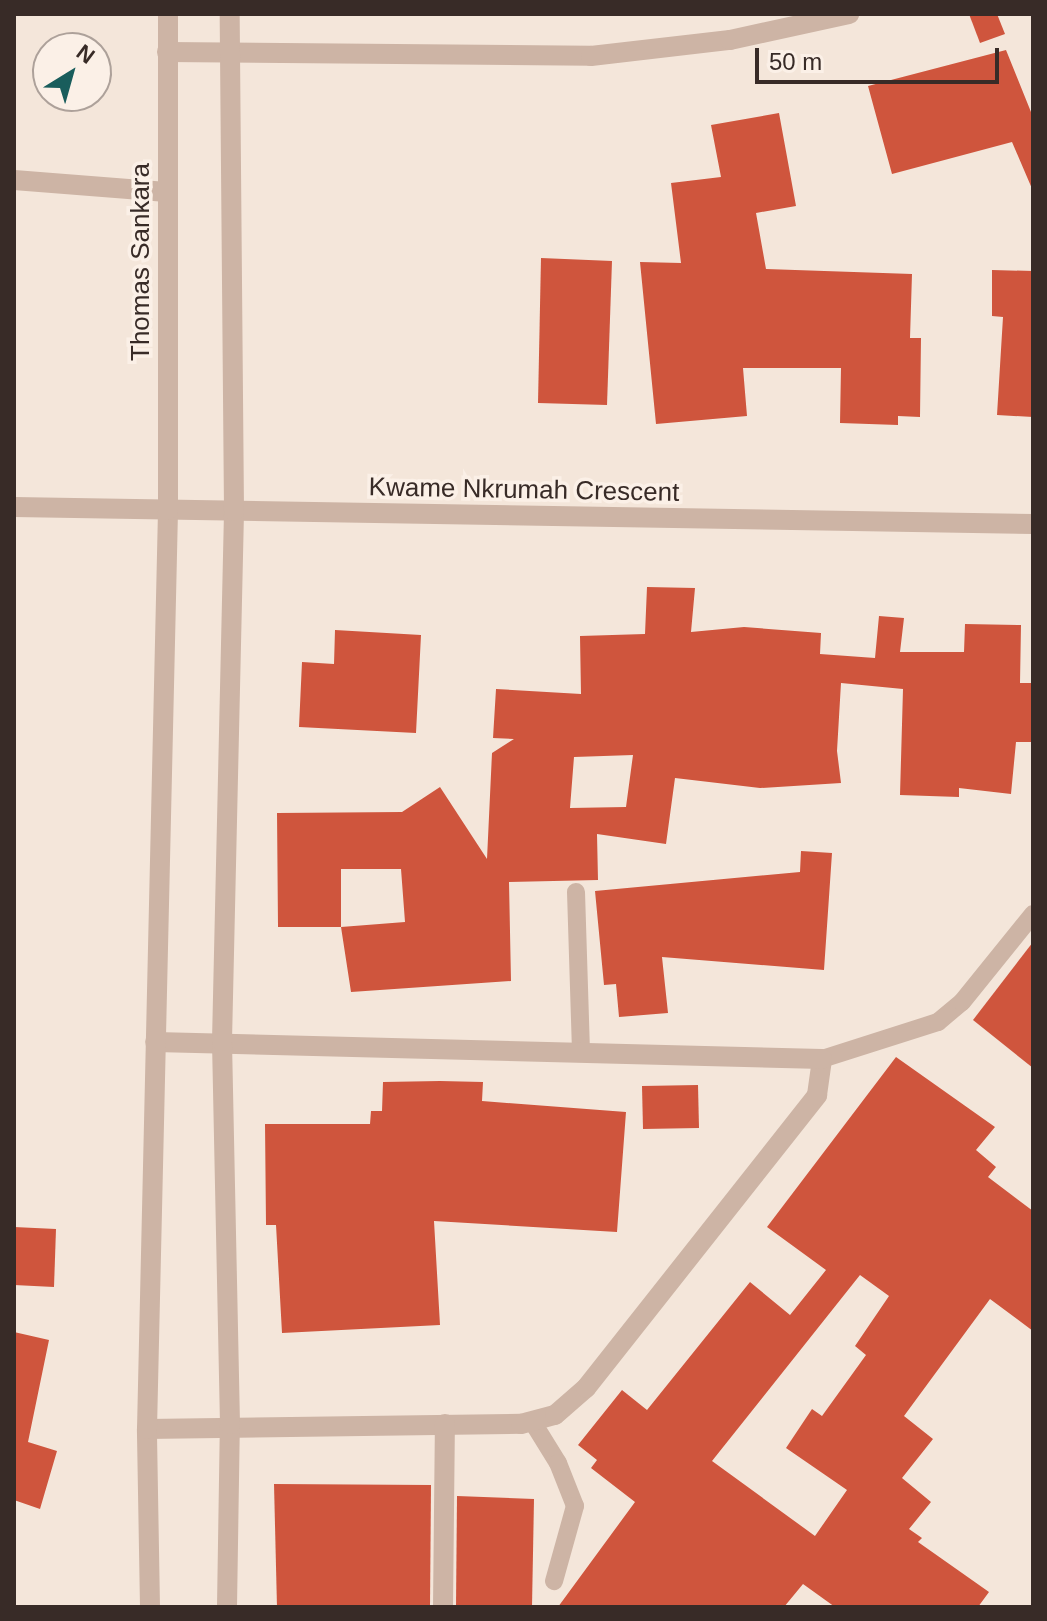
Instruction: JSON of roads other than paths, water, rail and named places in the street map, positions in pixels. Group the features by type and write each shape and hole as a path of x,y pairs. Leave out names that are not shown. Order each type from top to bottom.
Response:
{"street":[{"name":"Thomas Sankara","path":"150,1607 147,1429 168,510 168,14"},
{"path":"227,1607 230,1424 222,1041 234,511 230,14"},
{"path":"167,52 591,56 730,40 849,14"},
{"path":"14,180 167,192"},
{"name":"Kwame Nkrumah Crescent","path":"14,507 1033,524"},
{"path":"147,1429 230,1424 445,1424 532,1421 555,1415 586,1388 817,1095 822,1059 222,1041 155,1042"},
{"path":"443,1607 445,1424"}],"lane":[{"path":"576,892 581,1052"},
{"path":"822,1059 938,1022 962,1002 1033,914"},
{"path":"532,1421 558,1463 575,1506 554,1581"}]}
